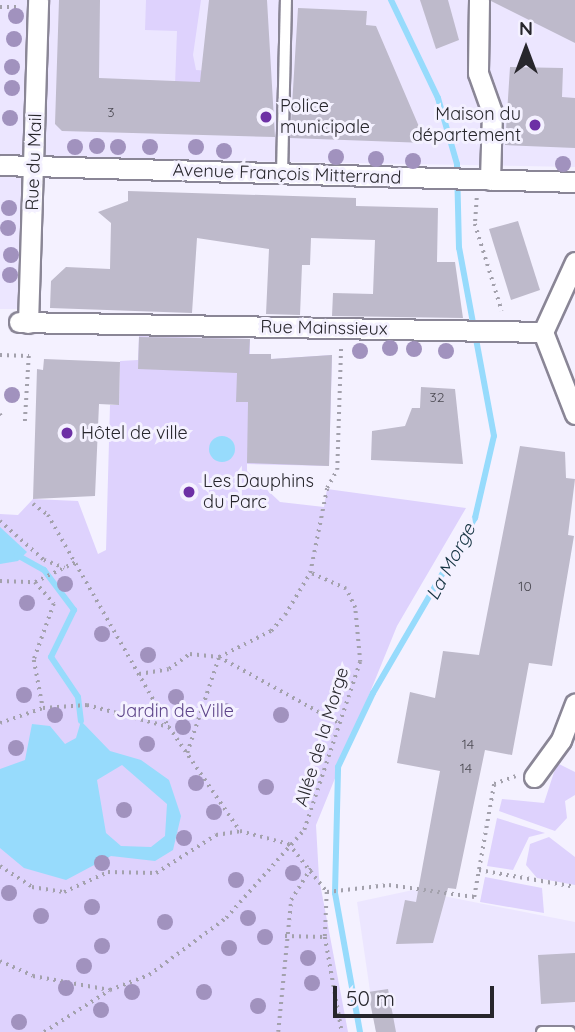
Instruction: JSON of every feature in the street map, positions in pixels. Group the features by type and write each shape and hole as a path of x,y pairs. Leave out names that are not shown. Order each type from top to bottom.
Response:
{"street":[{"name":"Rue du Mail","path":"24,323 34,166 38,0"},
{"path":"479,0 478,73 492,112 490,180"},
{"name":"Avenue François Mitterrand","path":"0,165 575,182"},
{"path":"575,262 543,332 575,414"},
{"name":"Rue Mainssieux","path":"24,323 543,332"},
{"path":"534,777 568,743 575,704"}],"lane":[{"path":"282,174 286,0"},
{"path":"542,1032 570,1032"}],"path":[{"path":"477,198 475,224 504,332"},
{"path":"187,754 219,657 280,625 310,573 327,488 337,470 340,328"},
{"path":"0,355 29,356 25,423"},
{"path":"33,504 48,515 169,727 240,831"},
{"path":"0,521 44,560 65,568"},
{"path":"0,581 36,582 76,562"},
{"name":"Allée de la Morge","path":"44,1032 110,990 149,975 202,940 313,814 359,662 355,607 332,578 310,573"},
{"path":"36,582 54,604 34,660 43,708"},
{"path":"139,674 169,669 190,654 219,657 341,724"},
{"path":"0,723 43,708 87,705 169,727"},
{"path":"327,892 389,885 474,897 494,784 506,775 534,777"},
{"path":"0,866 32,887 64,892 108,872 156,873 216,835 240,831 289,844 311,868 327,892 325,937 342,1032"},
{"path":"278,1032 285,936 291,900 311,868"},
{"path":"479,870 575,887"},
{"path":"285,936 325,937"},
{"path":"0,961 33,976 110,990"}],"shaded area":[{"path":"0,0 575,0 575,167 24,157 20,309 0,309"},
{"path":"413,890 575,922 575,1032 376,1032 357,902"}],"green space":[{"path":"146,0 201,0 193,55 196,70 212,71 212,88 175,85 177,31 145,30"},
{"name":"Jardin de Ville","path":"139,336 250,339 250,354 272,359 332,355 329,466 247,464 247,471 280,502 324,507 327,489 466,508 397,626 316,825 319,878 348,1032 0,1032 0,514 18,515 33,499 78,501 98,554 106,550 110,405 119,405 120,361 138,360"},
{"path":"557,763 575,772 575,795 565,801 567,818 555,831 499,811 502,799 544,803"},
{"path":"497,818 545,833 529,837 513,870 487,866"},
{"path":"549,837 575,857 575,885 537,878 526,865 530,844"},
{"path":"485,877 542,888 544,913 480,902"}],"water":[{"path":"222,436 232,439 235,449 232,459 222,462 212,459 209,449 212,439"},
{"path":"0,527 27,552 18,561 0,564"},
{"path":"81,721 110,751 141,760 169,780 181,816 173,850 155,861 111,856 66,880 24,868 0,848 0,769 25,760 32,724 50,726 65,744 76,738","holes":["122,765 167,804 165,836 151,847 121,846 106,833 97,780"]}],"building":[{"path":"59,0 100,0 99,78 200,82 209,0 267,0 275,137 62,131 55,124"},
{"path":"420,0 448,0 459,40 436,49"},
{"path":"575,0 575,43 491,1"},
{"path":"298,8 367,11 366,25 376,26 426,143 290,138"},
{"path":"510,67 563,68 562,97 575,98 575,148 505,145"},
{"path":"128,191 356,198 356,206 438,208 437,262 455,262 463,318 332,316 333,293 373,294 375,240 311,238 310,265 302,265 300,315 266,314 269,249 197,238 192,313 50,308 51,281 66,267 110,269 111,223 98,212 128,201"},
{"path":"518,221 540,290 511,300 489,229"},
{"path":"139,337 250,339 249,354 271,354 271,359 332,355 329,466 247,463 248,402 236,402 237,373 138,369"},
{"name":"Hôtel de ville","path":"44,359 120,362 119,405 99,404 95,496 33,499 37,369 43,370"},
{"path":"421,387 455,389 463,464 371,460 372,431 405,426 412,408 420,408"},
{"path":"520,446 565,452 566,478 575,479 568,535 574,536 552,666 529,663 512,755 485,750 456,889 448,888 433,943 396,944 405,900 416,902 440,771 397,763 410,692 435,698 443,651 479,655"},
{"path":"575,953 575,1002 541,1004 538,955"},
{"path":"388,989 396,1032 376,1032 368,992"}],"waterway":[{"name":"La Morge","path":"360,1032 335,893 338,767 373,693 475,518 494,436 459,248 457,164 438,98 391,0"},
{"path":"17,555 44,570 74,610 51,657 78,697 81,721"}],"place":[{"name":"Police municipale","path":"266,117"},
{"name":"Maison du département","path":"535,125"},
{"name":"Hôtel de ville","path":"67,433"},
{"name":"Les Dauphins du Parc","path":"189,492"}]}
